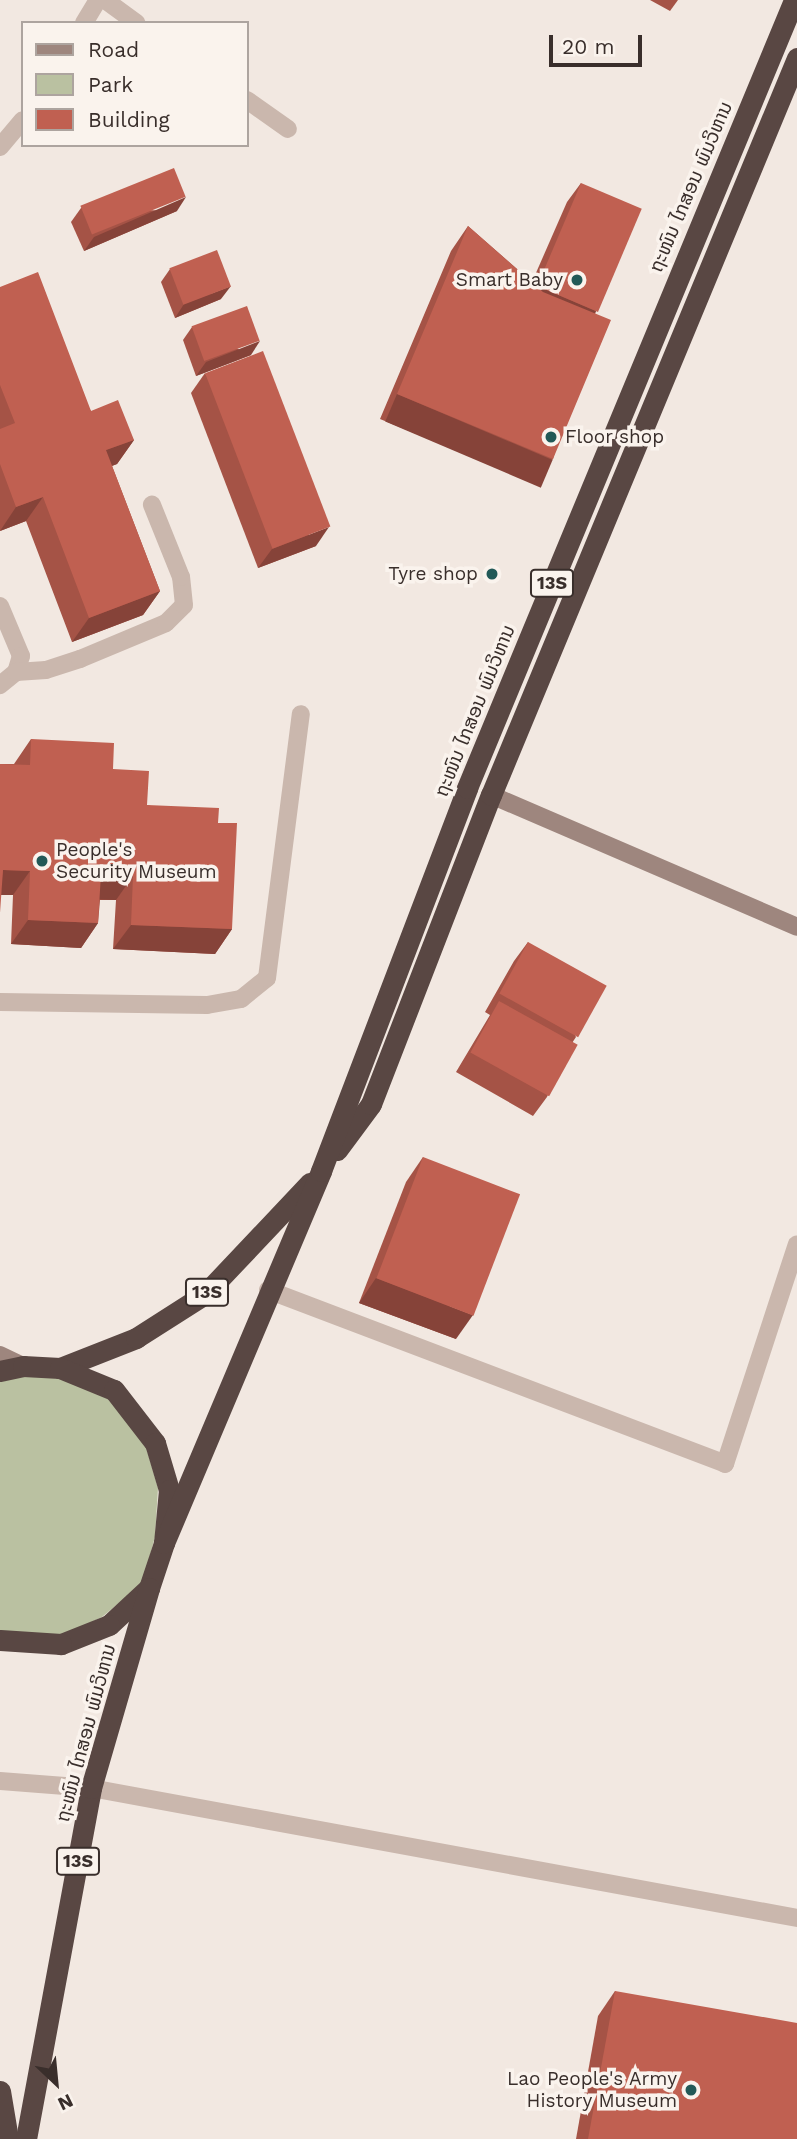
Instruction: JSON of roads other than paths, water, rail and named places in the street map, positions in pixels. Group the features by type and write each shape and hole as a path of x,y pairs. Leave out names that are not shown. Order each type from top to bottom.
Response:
{"highway":[{"name":"ຖະໜົນ ໄກສອນ ພົມວິຫານ","path":"164,1543 201,1465 268,1290 321,1171 467,788 794,0"},
{"name":"ຖະໜົນ ໄກສອນ ພົມວິຫານ","path":"60,1368 136,1338 205,1294 321,1171 371,1104 491,795 797,58"},
{"name":"13S","path":"0,1371 23,1366 60,1368 114,1390 155,1443 169,1490 164,1543 149,1588 109,1625 61,1644 0,1640"},
{"name":"ຖະໜົນ ໄກສອນ ພົມວິຫານ","path":"26,2139 91,1788 149,1588"},
{"path":"0,2091 8,2139"}],"street":[{"path":"85,21 98,0"},
{"path":"105,0 134,21"},
{"path":"248,101 288,129"},
{"path":"0,147 21,122"},
{"path":"16,672 46,670 80,659 166,623 184,605 181,577 152,505"},
{"path":"0,606 21,656 16,672 0,685"},
{"path":"0,1002 207,1005 241,999 267,978 302,715"},
{"path":"491,795 797,927"},
{"path":"268,1290 725,1464 797,1244"},
{"path":"0,1355 23,1366"},
{"path":"0,1781 91,1788 797,1918"}],"place":[{"name":"Smart Baby","path":"577,280"},
{"name":"Floor shop","path":"551,437"},
{"name":"Tyre shop","path":"492,574"},
{"name":"People's Security Museum","path":"42,861"},
{"name":"Lao People's Army History Museum","path":"691,2090"}]}
